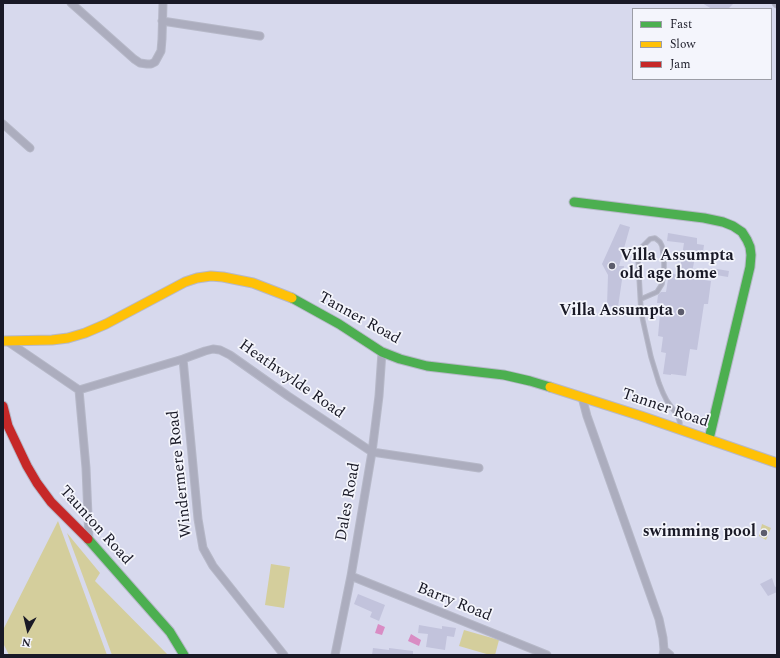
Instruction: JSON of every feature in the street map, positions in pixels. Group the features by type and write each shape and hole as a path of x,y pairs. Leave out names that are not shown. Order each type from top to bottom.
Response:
{"street":[{"path":"70,3 140,63 147,64 156,62 161,51 163,3"},
{"path":"162,21 260,36"},
{"path":"3,124 30,148"},
{"path":"574,202 704,218 723,222 742,232 747,240 751,255 750,267 710,440"},
{"name":"Tanner Road","path":"5,341 52,340 68,338 106,324 185,282 211,276 223,277 253,283 287,296 338,324 382,352 400,359 426,366 518,378 582,397 777,463"},
{"path":"5,341 79,390 86,468 89,540"},
{"name":"Heathwylde Road","path":"79,390 205,351 213,349 224,351 372,452 479,468"},
{"name":"Dales Road","path":"336,655 372,452 379,396 382,352"},
{"name":"Windermere Road","path":"183,359 198,519 203,548 213,566 284,655"},
{"path":"582,397 587,416 659,619 664,652 670,655"},
{"name":"Taunton Road","path":"3,406 8,426 18,450 37,483 51,502 89,540 148,606 170,632 184,655"},
{"name":"Barry Road","path":"351,576 547,655"}],"lane":[{"path":"641,299 657,292 662,284 664,272 662,246 655,238 650,239 642,247 638,258 641,299 643,321 655,372 663,393 678,416 680,423 678,429"}],"shaded area":[{"path":"58,521 107,655 9,655 3,643 3,630"},
{"name":"swimming pool","path":"762,524 771,528 766,540 759,536"},
{"path":"67,533 100,573 95,581 168,655 112,655"},
{"path":"271,564 290,567 284,608 265,605"},
{"path":"378,624 385,627 382,635 375,633"},
{"path":"464,630 499,640 495,655 490,655 459,646"},
{"path":"411,634 421,640 419,646 408,641"}],"building":[{"path":"702,3 734,3 729,8 710,8"},
{"name":"Villa Assumpta old age home","path":"620,224 630,227 619,266 624,266 618,307 607,306 608,275 602,264"},
{"name":"Villa Assumpta","path":"668,233 697,238 697,244 704,245 702,259 695,257 691,278 711,281 708,304 704,304 697,350 690,349 686,376 663,374 666,353 661,352 663,337 658,336 661,303 657,303 658,295 661,292 666,292 669,273 679,275 684,243 667,241"},
{"path":"711,268 729,271 728,277 710,274"},
{"path":"772,578 775,587 777,586 777,592 768,596 760,584"},
{"path":"358,594 385,605 379,621 370,617 372,612 354,604"},
{"path":"419,625 442,629 442,626 456,628 454,637 447,636 445,650 426,647 428,634 418,633"},
{"path":"373,648 413,651 413,655 372,655"}],"traffic: fast":[{"path":"574,202 704,218 723,222 742,232 747,240 751,255 750,267 709,439"},
{"path":"292,298 339,324 382,352 400,359 427,366 504,375 550,387"},
{"path":"88,539 170,632 184,655"}],"traffic: slow":[{"path":"3,341 52,340 68,338 85,333 106,324 185,282 197,278 211,276 223,277 253,283 292,298"},
{"path":"550,387 641,416 777,463"}],"traffic: jam":[{"path":"3,406 8,426 27,466 37,483 51,502 88,539"}],"place":[{"name":"Villa Assumpta old age home","path":"612,266"},
{"name":"Villa Assumpta","path":"681,312"},
{"name":"swimming pool","path":"764,533"}]}
